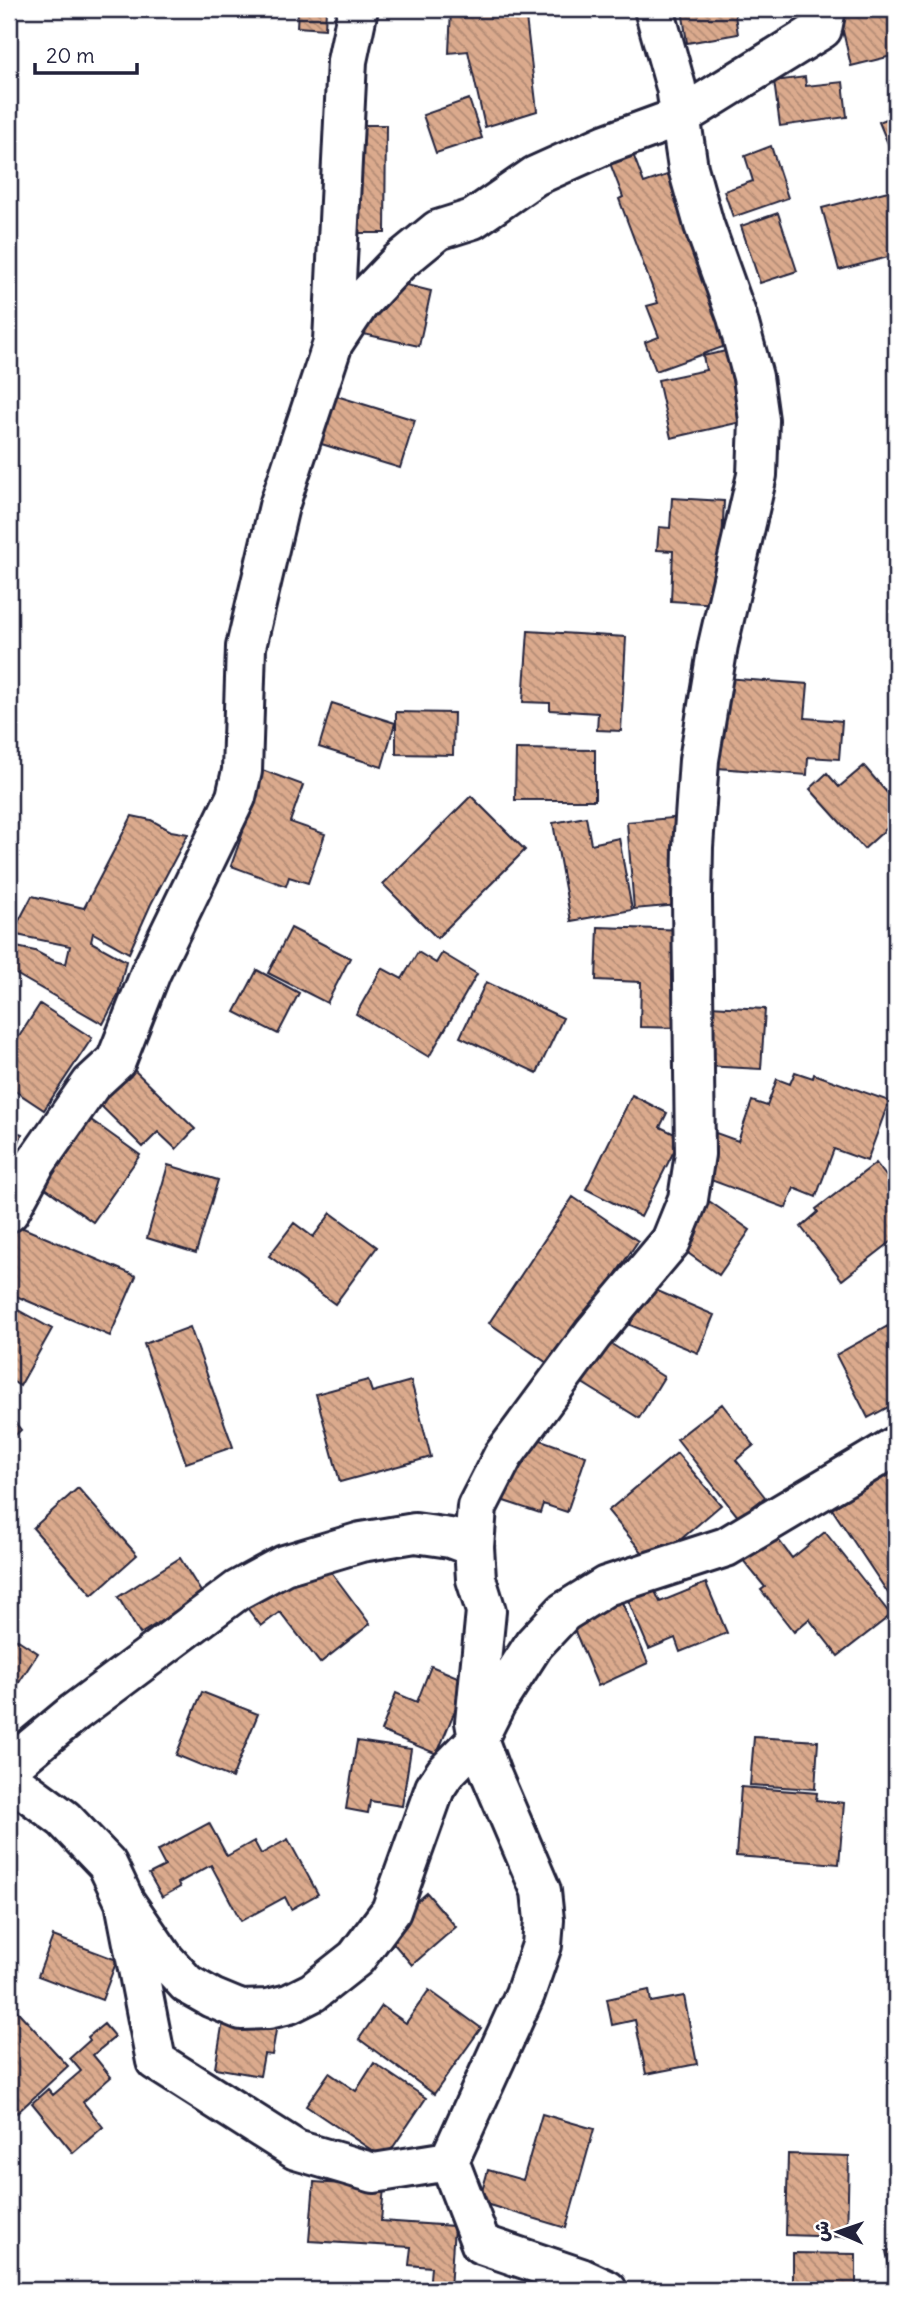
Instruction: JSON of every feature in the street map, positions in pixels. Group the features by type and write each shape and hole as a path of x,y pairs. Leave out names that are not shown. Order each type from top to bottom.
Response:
{"street":[{"path":"333,343 347,61 358,9"},
{"path":"607,2290 581,2278 481,2244 449,2161 525,1994 542,1945 544,1920 541,1891 478,1739 475,1722 486,1611 477,1579 474,1547 477,1507 503,1455 593,1334 671,1241 688,1199 695,1154 692,898 699,760 718,645 757,475 759,420 753,377 737,317 704,225 688,169 676,87 654,9"},
{"path":"9,1212 35,1164 91,1084 116,1061 150,972 236,797 242,771 246,647 279,506 333,343 359,304 399,262 438,230 473,219 535,176 606,144 680,117 822,29 826,9"},
{"path":"9,1788 22,1788 64,1819 107,1864 125,1902 165,1960 187,1984 241,2010 289,2004 324,1984 356,1958 373,1937 391,1911 435,1788 444,1773 478,1739 496,1703 534,1644 564,1612 606,1586 726,1548 896,1446"},
{"path":"9,1767 75,1712 238,1590 284,1565 361,1542 415,1534 450,1538 474,1547"},
{"path":"125,1902 156,2061 296,2150 374,2173 449,2161"}],"building":[{"path":"298,9 326,9 325,29 297,27"},
{"path":"451,9 525,9 537,111 485,127 468,51 449,53"},
{"path":"682,9 734,9 738,34 687,43"},
{"path":"838,9 896,9 896,55 851,66"},
{"path":"805,77 806,86 843,82 847,117 780,126 774,81"},
{"path":"469,99 482,138 436,153 423,115"},
{"path":"896,115 896,163 879,122"},
{"path":"349,125 386,125 385,233 349,233"},
{"path":"771,146 788,198 733,217 724,191 753,181 745,156"},
{"path":"633,154 644,183 670,174 734,343 656,371 645,342 659,337 647,306 658,303 619,199 623,197 610,163"},
{"path":"892,190 896,207 896,255 839,270 822,208"},
{"path":"778,213 797,271 760,283 741,226"},
{"path":"386,280 431,291 419,346 359,333"},
{"path":"726,351 741,422 671,438 658,380 706,370 703,356"},
{"path":"330,394 415,420 400,468 315,442"},
{"path":"672,498 724,501 719,604 671,601 673,551 657,550 659,527 670,528"},
{"path":"528,631 626,637 621,731 597,730 598,713 550,710 550,703 523,702"},
{"path":"725,678 808,684 805,718 842,721 839,759 808,757 807,775 718,768"},
{"path":"332,703 395,723 382,767 319,747"},
{"path":"396,712 454,713 453,755 396,754"},
{"path":"516,749 595,750 595,800 515,800"},
{"path":"864,766 896,803 896,820 864,849 810,789 827,773 839,787"},
{"path":"254,767 303,785 290,822 325,834 308,883 289,877 286,886 231,866 243,832 227,827"},
{"path":"471,796 525,850 437,938 383,884"},
{"path":"132,816 151,820 171,831 188,834 129,953 93,933 91,942 126,961 118,995 103,1024 9,970 12,946 35,951 66,964 70,946 12,934 32,896 84,908"},
{"path":"586,817 591,844 619,838 632,910 571,921 553,823"},
{"path":"683,817 690,904 634,909 627,822"},
{"path":"598,927 688,930 684,1028 640,1027 641,982 596,980"},
{"path":"291,928 350,958 327,1003 268,973"},
{"path":"418,952 436,963 442,953 477,974 429,1057 356,1014 382,968 402,979"},
{"path":"257,970 299,993 278,1034 235,1012"},
{"path":"486,982 563,1018 537,1073 460,1037"},
{"path":"40,1004 92,1038 44,1110 9,1087 9,1052"},
{"path":"709,1006 765,1009 761,1069 705,1066"},
{"path":"129,1065 195,1129 176,1149 158,1132 143,1147 95,1100"},
{"path":"795,1072 813,1078 814,1074 889,1101 867,1161 834,1149 816,1197 794,1188 786,1208 700,1176 716,1133 738,1141 752,1101 767,1106 777,1079 790,1084"},
{"path":"632,1095 667,1113 660,1127 681,1137 641,1217 586,1189"},
{"path":"77,1110 140,1155 93,1222 30,1177"},
{"path":"9,1130 22,1134 9,1171"},
{"path":"876,1163 896,1189 896,1238 842,1280 801,1227 818,1212 816,1209"},
{"path":"168,1165 218,1180 196,1253 147,1238"},
{"path":"573,1197 638,1241 553,1367 489,1323"},
{"path":"709,1201 750,1230 719,1275 678,1246"},
{"path":"331,1213 377,1247 335,1304 269,1256 294,1223 313,1237"},
{"path":"9,1222 136,1276 110,1336 9,1293"},
{"path":"646,1286 714,1315 698,1353 630,1325"},
{"path":"9,1305 52,1329 20,1386 9,1379"},
{"path":"888,1326 896,1342 896,1403 868,1418 836,1355"},
{"path":"190,1327 233,1447 186,1463 144,1344"},
{"path":"605,1340 664,1377 639,1418 579,1381"},
{"path":"368,1380 372,1392 411,1381 431,1457 340,1482 316,1394"},
{"path":"722,1404 754,1445 736,1460 765,1497 739,1518 677,1439"},
{"path":"9,1415 21,1430 9,1441"},
{"path":"524,1434 586,1456 567,1512 543,1504 540,1513 501,1500"},
{"path":"677,1453 721,1505 652,1564 608,1511"},
{"path":"895,1467 896,1492 890,1497 896,1507 896,1605 832,1509"},
{"path":"78,1488 137,1555 92,1595 33,1528"},
{"path":"825,1532 891,1615 838,1656 809,1619 794,1632 761,1590 765,1587 742,1559 774,1534 792,1558"},
{"path":"180,1558 203,1595 140,1634 118,1597"},
{"path":"323,1561 370,1624 320,1663 280,1612 261,1626 245,1605"},
{"path":"706,1583 727,1633 680,1652 675,1638 649,1649 628,1600 654,1589 660,1602"},
{"path":"621,1600 648,1663 598,1686 571,1622"},
{"path":"9,1634 38,1653 9,1698"},
{"path":"431,1666 467,1681 437,1754 381,1731 396,1693 417,1702"},
{"path":"202,1692 258,1714 232,1778 176,1755"},
{"path":"754,1737 818,1741 815,1789 750,1785"},
{"path":"357,1741 411,1749 402,1806 370,1801 368,1813 346,1809"},
{"path":"741,1787 817,1793 816,1800 844,1803 839,1864 736,1856"},
{"path":"209,1823 227,1856 254,1841 261,1854 288,1839 318,1894 291,1909 285,1897 241,1921 211,1865 178,1883 180,1887 162,1897 149,1874 165,1866 157,1851"},
{"path":"427,1893 456,1927 412,1965 383,1931"},
{"path":"53,1936 117,1960 102,2000 38,1976"},
{"path":"429,1990 481,2028 434,2094 359,2039 382,2006 406,2023"},
{"path":"649,1990 651,2002 684,1996 697,2064 646,2074 635,2020 612,2025 607,1999"},
{"path":"9,2002 68,2066 17,2113 9,2105"},
{"path":"224,2015 277,2024 272,2055 264,2054 260,2076 215,2068"},
{"path":"104,2024 115,2037 93,2055 111,2077 83,2102 103,2127 73,2153 32,2103 48,2089 53,2095 81,2071 70,2058 90,2040 88,2037"},
{"path":"374,2063 426,2098 385,2159 306,2106 329,2073 356,2091"},
{"path":"542,2114 594,2129 566,2228 479,2202 488,2170 523,2180"},
{"path":"788,2154 849,2156 847,2237 786,2235"},
{"path":"314,2182 384,2187 381,2221 454,2226 450,2290 429,2290 431,2267 409,2265 411,2247 309,2241"},
{"path":"896,2249 896,2290 894,2290 886,2251"},
{"path":"793,2253 856,2254 856,2290 793,2290"}]}
